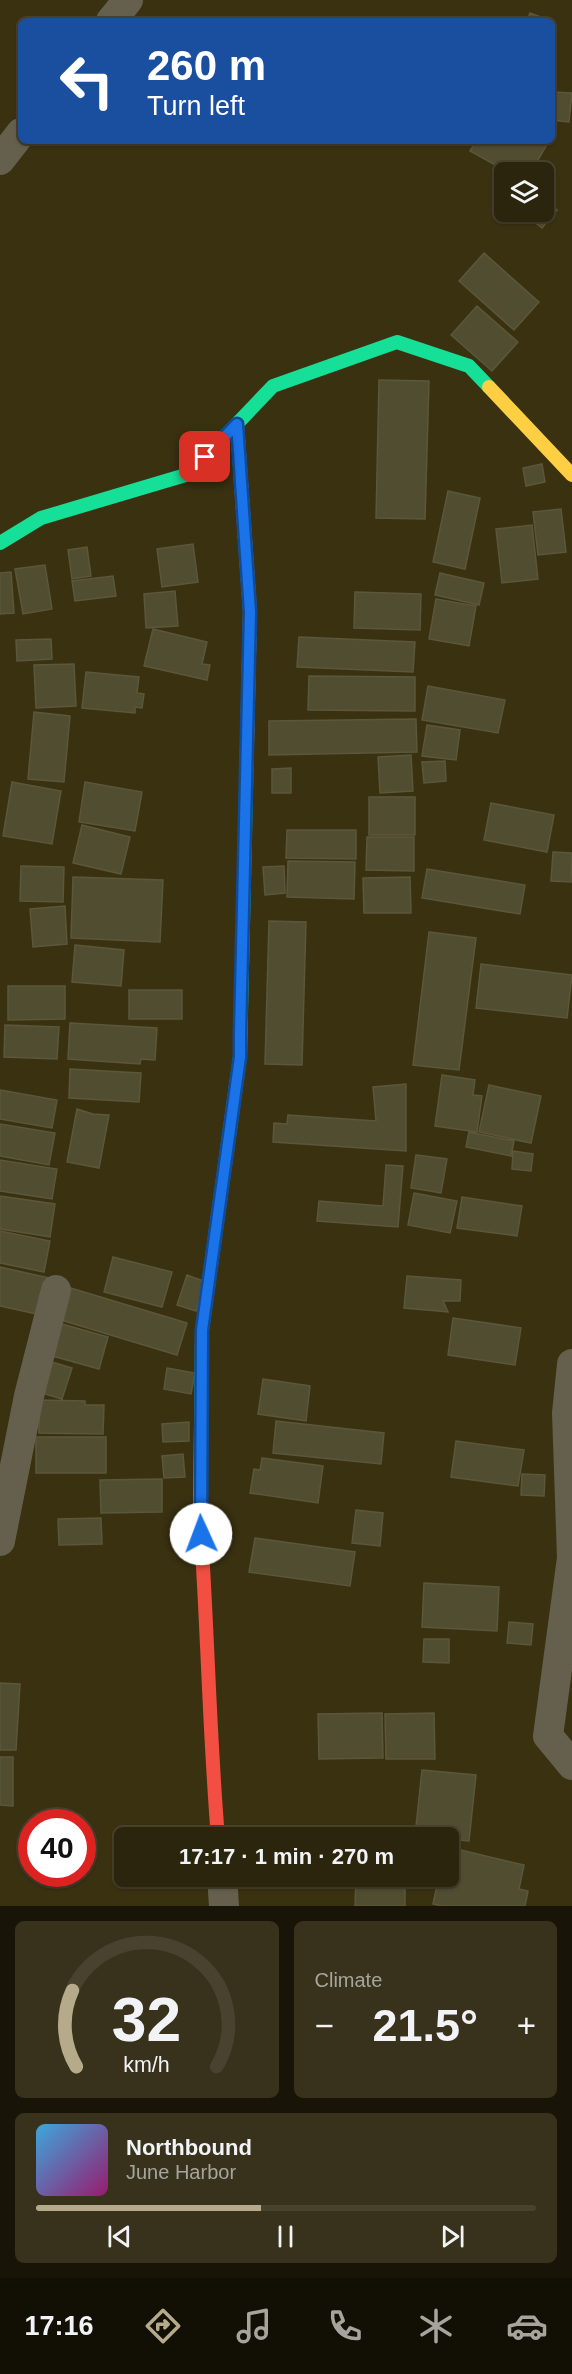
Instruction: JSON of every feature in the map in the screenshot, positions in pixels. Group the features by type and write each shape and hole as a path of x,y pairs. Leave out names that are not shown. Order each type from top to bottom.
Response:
{"street":[{"path":"113,18 128,0"},
{"path":"0,160 18,138"},
{"path":"0,543 41,518 189,474 273,386 397,342 470,366 572,475"},
{"path":"217,1827 200,1513 201,1353 202,1330 240,1045 250,612 237,424"},
{"path":"0,1541 29,1396 56,1290"},
{"path":"572,1364 567,1413 572,1558 548,1736 572,1765"},
{"path":"223,1887 224,1906"}],"building":[{"path":"530,13 543,18 528,18"},
{"path":"555,92 572,93 569,122 555,120"},
{"path":"474,144 547,144 537,162 494,162 494,164 470,151"},
{"path":"534,222 547,222 542,228"},
{"path":"484,253 539,302 514,330 459,281"},
{"path":"477,306 518,342 492,371 451,335"},
{"path":"379,380 429,381 425,519 376,518"},
{"path":"542,464 545,482 526,486 523,468"},
{"path":"448,491 480,498 465,569 433,562"},
{"path":"561,509 566,552 538,555 533,512"},
{"path":"532,525 538,579 502,583 496,529"},
{"path":"193,544 198,582 162,587 157,549"},
{"path":"87,547 91,576 72,579 68,550"},
{"path":"45,565 52,609 23,614 15,569"},
{"path":"11,572 14,613 0,614 0,573"},
{"path":"440,573 484,583 479,605 435,595"},
{"path":"113,576 116,596 75,601 72,581"},
{"path":"175,591 178,626 146,628 144,594"},
{"path":"355,592 421,594 420,630 354,628"},
{"path":"436,599 476,606 469,646 429,639"},
{"path":"153,629 207,642 202,664 210,665 207,680 144,666"},
{"path":"299,637 415,642 413,672 297,667"},
{"path":"51,639 52,659 17,661 16,640"},
{"path":"74,664 76,706 36,708 34,665"},
{"path":"86,672 139,677 137,693 144,694 142,708 135,707 135,713 82,708"},
{"path":"309,676 415,677 415,711 308,710"},
{"path":"428,686 505,700 498,733 422,720"},
{"path":"34,712 70,716 64,782 28,779"},
{"path":"416,719 417,752 269,755 269,721"},
{"path":"427,725 460,730 456,760 422,756"},
{"path":"411,755 413,791 380,793 378,757"},
{"path":"445,761 446,781 424,783 422,762"},
{"path":"291,768 291,793 272,793 272,769"},
{"path":"12,782 61,791 52,844 3,836"},
{"path":"85,782 142,792 135,831 79,822"},
{"path":"369,797 415,797 415,835 369,835"},
{"path":"491,803 554,815 547,852 484,840"},
{"path":"82,825 130,837 121,874 73,863"},
{"path":"287,830 356,830 356,859 286,858"},
{"path":"367,837 414,837 414,871 366,870"},
{"path":"553,852 572,853 571,882 551,881"},
{"path":"288,861 355,862 354,899 287,897"},
{"path":"21,866 64,867 63,902 20,901"},
{"path":"284,866 285,893 265,895 263,867"},
{"path":"427,869 525,885 520,914 422,898"},
{"path":"73,877 163,880 160,942 71,938"},
{"path":"410,877 411,913 364,913 363,878"},
{"path":"65,906 67,944 33,947 30,909"},
{"path":"269,921 306,922 302,1065 265,1064"},
{"path":"429,932 476,938 459,1070 413,1065"},
{"path":"75,945 124,950 121,986 72,982"},
{"path":"481,964 572,975 567,1018 476,1008"},
{"path":"8,986 65,986 65,1019 8,1020"},
{"path":"129,990 182,990 182,1019 129,1019"},
{"path":"70,1023 157,1028 155,1060 141,1059 140,1064 68,1059"},
{"path":"5,1025 59,1027 57,1059 4,1057"},
{"path":"70,1069 141,1073 139,1102 69,1098"},
{"path":"442,1075 475,1080 473,1095 482,1096 477,1132 435,1126"},
{"path":"406,1084 406,1151 273,1142 274,1123 287,1124 288,1115 376,1121 373,1087"},
{"path":"489,1085 541,1096 531,1143 479,1132"},
{"path":"0,1090 57,1100 52,1128 0,1119"},
{"path":"77,1109 93,1114 109,1115 99,1168 67,1162"},
{"path":"0,1124 55,1133 49,1165 0,1156"},
{"path":"469,1132 514,1141 511,1156 466,1147"},
{"path":"513,1151 533,1154 531,1171 512,1169"},
{"path":"416,1155 447,1159 441,1193 411,1188"},
{"path":"0,1160 57,1169 52,1199 0,1191"},
{"path":"386,1165 403,1166 398,1227 317,1221 319,1201 383,1206"},
{"path":"414,1193 457,1201 450,1233 408,1225"},
{"path":"0,1196 55,1204 50,1237 0,1229"},
{"path":"462,1197 522,1206 517,1236 457,1228"},
{"path":"0,1231 50,1241 44,1272 0,1263"},
{"path":"113,1257 172,1272 162,1307 104,1292"},
{"path":"0,1267 54,1279 46,1316 0,1306"},
{"path":"187,1275 206,1282 196,1311 177,1305"},
{"path":"407,1276 461,1280 460,1301 443,1301 448,1312 404,1308"},
{"path":"64,1286 187,1323 177,1355 54,1318"},
{"path":"453,1318 521,1328 515,1365 448,1355"},
{"path":"55,1322 108,1337 99,1369 45,1354"},
{"path":"42,1359 72,1368 62,1399 32,1390"},
{"path":"167,1368 195,1373 191,1394 164,1389"},
{"path":"263,1379 310,1386 306,1421 258,1414"},
{"path":"39,1400 85,1401 85,1405 104,1405 103,1434 39,1433"},
{"path":"276,1421 384,1433 381,1464 273,1453"},
{"path":"189,1422 189,1441 163,1442 162,1424"},
{"path":"36,1437 106,1437 106,1473 36,1473"},
{"path":"456,1441 524,1450 518,1486 451,1477"},
{"path":"183,1454 185,1477 164,1478 162,1456"},
{"path":"262,1458 323,1466 318,1503 250,1493 254,1469 260,1470"},
{"path":"522,1474 545,1475 544,1496 521,1495"},
{"path":"162,1479 162,1512 101,1513 100,1480"},
{"path":"356,1510 383,1513 380,1546 352,1543"},
{"path":"101,1518 102,1544 59,1545 58,1519"},
{"path":"255,1538 355,1552 350,1586 249,1572"},
{"path":"424,1583 499,1587 497,1631 422,1627"},
{"path":"509,1622 533,1624 531,1645 507,1643"},
{"path":"424,1639 449,1639 449,1663 423,1662"},
{"path":"0,1683 20,1684 16,1750 0,1750"},
{"path":"382,1713 383,1758 319,1759 318,1714"},
{"path":"434,1713 435,1759 386,1759 385,1714"},
{"path":"0,1757 13,1757 13,1806 0,1805"},
{"path":"422,1770 476,1775 469,1841 459,1840 459,1827 416,1827"},
{"path":"459,1850 524,1865 519,1889 528,1891 525,1906 442,1906 433,1904 437,1887 459,1887"},
{"path":"356,1887 405,1887 405,1906 355,1906"}],"traffic: fast":[{"path":"0,543 41,518 189,474 273,386 397,342 469,366 489,387"},
{"path":"202,1550 200,1513 202,1330 240,1057 247,746"}],"traffic: slow":[{"path":"489,387 572,475"},
{"path":"237,424 250,612 247,746"}],"traffic: jam":[{"path":"202,1550 217,1827"}],"route":[{"path":"201,1534 202,1330 240,1057 250,612 237,424 205,457"}]}
